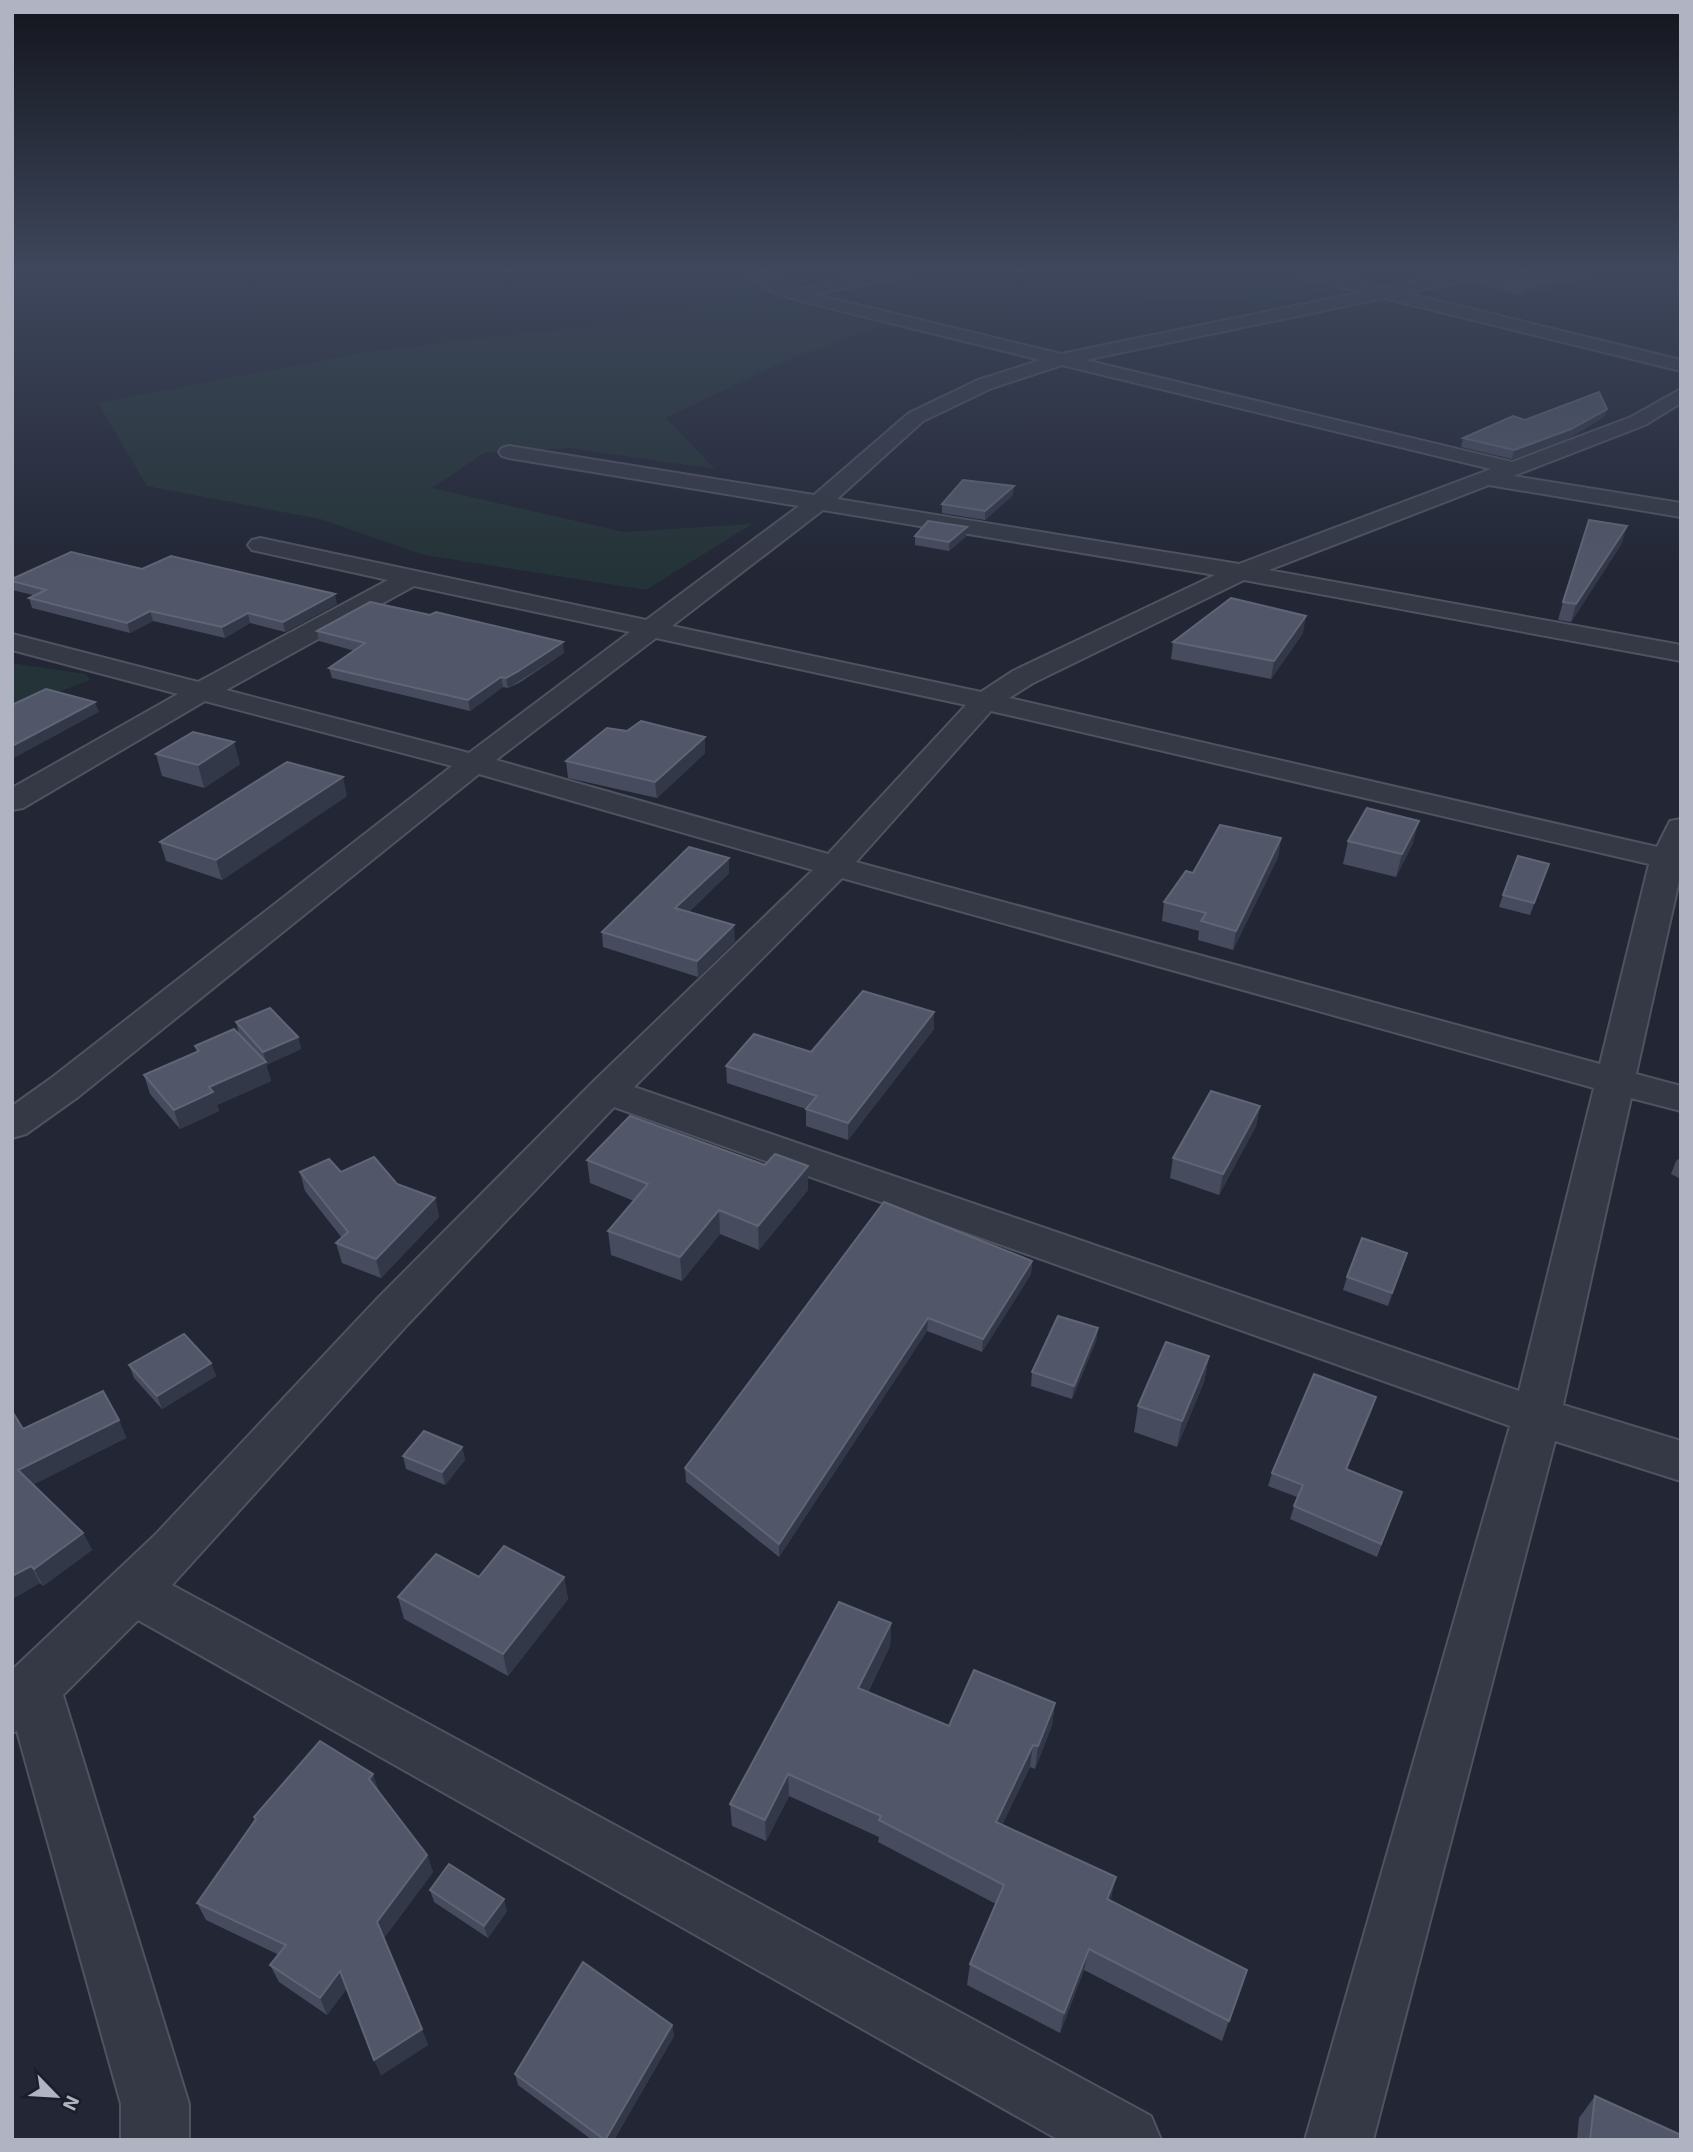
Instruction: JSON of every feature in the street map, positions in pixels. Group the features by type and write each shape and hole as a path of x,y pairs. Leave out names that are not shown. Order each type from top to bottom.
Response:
{"street":[{"path":"12,1125 75,1079 474,764 818,503 916,417 985,384 1018,373"},
{"path":"1117,373 1497,473 1681,510"},
{"path":"155,2140 155,2104 23,1698 173,1552 392,1312 607,1091 835,866 985,701 1023,677 1241,572 1638,421 1681,395"},
{"path":"509,452 1241,572 1681,653"},
{"path":"260,545 1676,850 1616,1080 1537,1416 1339,2140"},
{"path":"12,801 201,692 410,578"},
{"path":"12,642 474,764 1681,1099"},
{"path":"607,1091 1537,1416 1681,1461"},
{"path":"132,1590 1127,2140"}],"shaded area":[{"path":"254,373 758,373 666,418 715,469 570,448 486,452 432,488 624,532 752,524 646,590 424,555 320,519 147,486 98,403"},
{"path":"12,663 86,674 90,680 12,710"}],"building":[{"path":"1599,392 1607,409 1571,429 1514,450 1463,438 1513,416 1525,420"},
{"path":"963,480 1014,486 985,511 942,504"},
{"path":"1589,520 1627,526 1576,604 1563,602"},
{"path":"928,521 967,527 949,542 915,536"},
{"path":"71,552 142,569 171,556 335,594 283,622 248,613 222,627 150,611 127,623 29,598 46,590 12,581"},
{"path":"1231,598 1306,616 1274,661 1173,642"},
{"path":"370,602 430,615 436,612 563,642 517,672 506,678 501,677 468,700 329,668 365,643 317,631"},
{"path":"46,689 95,702 12,746 12,705"},
{"path":"641,721 705,737 655,782 566,761 607,728 627,731"},
{"path":"193,732 234,742 198,765 156,754"},
{"path":"287,762 343,777 216,860 160,842"},
{"path":"1367,808 1419,821 1402,854 1348,841"},
{"path":"1220,825 1281,838 1236,931 1201,921 1206,913 1164,902 1186,871 1193,873"},
{"path":"689,847 729,858 675,908 734,925 697,961 602,932"},
{"path":"1518,856 1549,864 1534,903 1503,895"},
{"path":"863,991 934,1012 848,1123 806,1109 817,1096 726,1066 754,1034 811,1052"},
{"path":"270,1008 298,1037 263,1052 236,1022"},
{"path":"234,1029 266,1062 209,1087 213,1092 174,1110 144,1075 199,1051 195,1046"},
{"path":"1211,1091 1260,1106 1223,1174 1173,1158"},
{"path":"630,1116 765,1165 775,1154 808,1166 758,1226 719,1210 680,1257 608,1231 648,1184 587,1160"},
{"path":"374,1157 397,1184 435,1198 376,1259 336,1243 348,1232 300,1172 329,1159 341,1172"},
{"path":"884,1202 1032,1261 983,1339 928,1318 779,1544 685,1468"},
{"path":"1362,1238 1407,1253 1392,1293 1347,1277"},
{"path":"1058,1316 1098,1328 1074,1386 1032,1372"},
{"path":"184,1334 211,1363 157,1396 129,1365"},
{"path":"1166,1342 1209,1356 1182,1421 1138,1406"},
{"path":"1314,1374 1376,1397 1346,1469 1402,1492 1381,1544 1294,1506 1303,1485 1272,1473"},
{"path":"103,1391 119,1420 18,1470 83,1533 34,1569 31,1566 12,1576 12,1411 23,1429"},
{"path":"424,1431 462,1447 442,1472 403,1456"},
{"path":"504,1546 564,1577 503,1654 398,1597 436,1554 479,1577"},
{"path":"839,1602 891,1623 858,1688 949,1726 974,1670 1055,1703 1038,1746 1033,1745 996,1822 1116,1877 1107,1899 1247,1970 1229,2021 1089,1949 1064,2013 970,1964 1004,1885 879,1820 881,1816 788,1774 765,1820 730,1804"},
{"path":"320,1741 373,1774 369,1779 427,1855 377,1922 422,2029 374,2060 340,1971 320,1998 270,1965 286,1945 197,1903 256,1819 254,1817"},
{"path":"449,1864 504,1899 484,1926 430,1890"},
{"path":"583,1962 672,2025 605,2140 515,2074"},
{"path":"1595,2096 1681,2135 1681,2140 1590,2140"}]}
